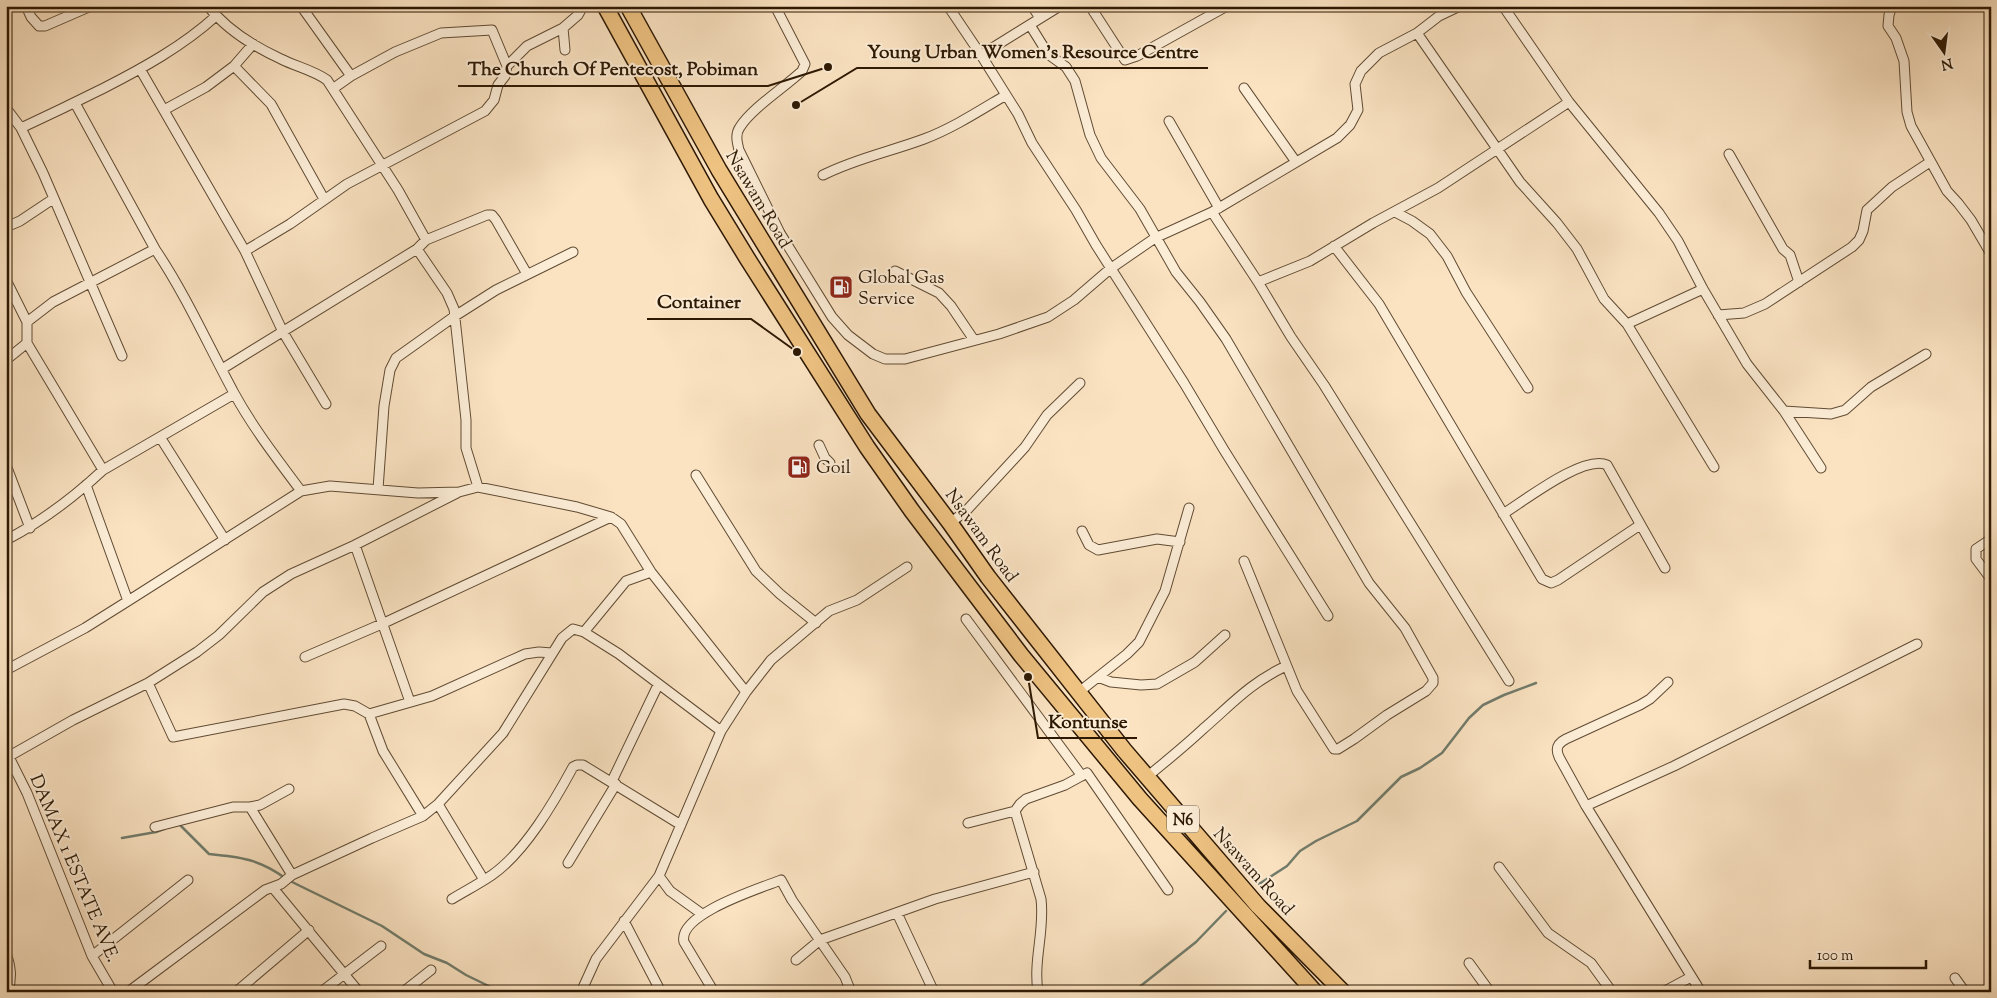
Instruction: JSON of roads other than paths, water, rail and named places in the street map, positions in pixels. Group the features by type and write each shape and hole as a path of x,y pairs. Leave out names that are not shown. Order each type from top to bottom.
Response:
{"highway":[{"name":"Nsawam Road","path":"595,6 648,84"},
{"name":"Nsawam Road","path":"605,6 711,199 867,447 912,511 1021,655 1140,798 1315,992"},
{"name":"Nsawam Road","path":"628,6 719,170 868,414 988,577 1151,782 1258,906 1343,992"},
{"name":"Nsawam Road","path":"637,6 654,54"},
{"path":"1140,798 1144,788 1151,782"}],"street":[{"path":"26,6 31,17 39,26 46,26 91,6"},
{"path":"208,6 216,16 253,44 282,60 317,73 327,80 382,164 426,240"},
{"path":"301,6 350,76"},
{"path":"245,251 290,224 324,199 382,164 485,111 494,100 498,85 505,76 507,66 526,46 563,28 578,15 583,6"},
{"path":"775,6 804,64 797,75 755,111 740,127 736,138 746,166 763,195 780,233 832,318 873,354 885,359 905,359 999,334 1048,317 1074,300 1110,269 1155,238 1216,210 1337,138 1350,125 1358,110 1355,84 1360,71 1379,53 1417,33 1439,16 1460,6"},
{"path":"948,6 1018,114 1032,143 1076,210 1110,269 1184,383 1232,464 1328,616"},
{"path":"1032,6 1040,18"},
{"path":"980,55 1060,6"},
{"path":"1090,6 1125,60 1137,56 1226,6"},
{"path":"1503,6 1569,102 1659,213 1678,241 1703,289 1748,364 1784,411 1821,468"},
{"path":"1892,6 1888,26 1896,38 1904,61 1907,112 1911,126 1947,191 1971,220 1991,254"},
{"path":"21,128 75,103 140,69 200,30 216,16"},
{"path":"1030,25 1048,54 1066,67 1075,80 1090,135 1101,158 1140,209 1176,272 1226,339 1369,583 1405,628 1429,669 1433,680 1431,685 1416,698 1336,749 1332,748 1306,707 1286,666 1244,561"},
{"path":"563,28 565,50"},
{"path":"334,88 350,76 395,52 441,34 492,30 507,66"},
{"path":"1417,33 1520,182 1557,223 1577,249 1604,299 1627,324 1714,467"},
{"path":"164,110 206,87 234,66 253,44"},
{"path":"234,66 271,104 324,199"},
{"path":"140,69 245,251 283,332 326,404"},
{"path":"1244,88 1296,162"},
{"path":"823,175 856,160 925,139 1006,95"},
{"path":"1258,282 1310,261 1438,188 1569,102"},
{"path":"75,103 155,249 171,273 234,394 268,448 301,491"},
{"path":"6,108 21,128 122,356"},
{"path":"1169,121 1216,210 1291,337 1329,393 1509,681"},
{"path":"1729,154 1783,249 1790,255 1799,282"},
{"path":"1718,315 1744,313 1765,304 1852,247 1859,240 1863,231 1867,210 1892,187 1930,162"},
{"path":"6,227 20,221 53,199"},
{"path":"1395,212 1430,234 1447,256 1466,292 1528,388"},
{"path":"222,369 417,249 426,240 487,215 492,215 527,274"},
{"path":"1334,246 1379,304 1542,579 1547,582 1558,580 1640,525"},
{"path":"27,322 43,308 155,249"},
{"path":"417,249 451,300 455,316 466,420 466,448 478,487"},
{"path":"378,489 384,406 390,370 396,358 455,316 496,290 573,252"},
{"path":"895,270 939,293 951,306 974,340"},
{"path":"6,280 27,322 27,343 103,470"},
{"path":"1627,324 1703,289"},
{"path":"815,329 832,318"},
{"path":"6,360 27,343"},
{"path":"1784,411 1831,414 1844,410 1871,387 1926,354"},
{"path":"950,523 966,511 1025,448 1047,415 1080,383"},
{"path":"6,540 30,528 103,470 234,394"},
{"path":"160,437 225,540"},
{"path":"819,445 825,458 830,463"},
{"path":"1503,514 1570,472 1589,463 1607,465 1665,568"},
{"path":"6,465 30,528"},
{"path":"696,475 756,571 780,594 816,623"},
{"path":"86,485 128,601"},
{"path":"6,670 84,628 301,491 330,486 418,493 459,492"},
{"path":"8,757 73,720 148,683 207,645 235,617 270,588 291,574 356,545 459,492 478,487 577,507 611,517 621,524 651,572 746,692"},
{"path":"1079,692 1127,654 1139,642 1165,591 1189,508"},
{"path":"305,657 384,623 611,517"},
{"path":"1082,531 1089,546 1098,550 1157,539 1180,542"},
{"path":"1991,539 1976,549 1976,559 1991,579"},
{"path":"356,545 410,702"},
{"path":"581,992 596,960 659,876 721,731 746,692 771,660 829,611 857,600 907,567"},
{"path":"584,632 626,580 651,572"},
{"path":"966,619 1082,776"},
{"path":"128,992 265,890 277,886 291,877 372,838 423,816 438,804 503,732 562,638 570,630 584,632 619,654 721,731"},
{"path":"1098,677 1106,682 1147,686 1157,684 1195,662 1225,635"},
{"path":"1586,806 1674,766 1917,644"},
{"path":"369,714 432,696 525,654 540,652 552,654"},
{"path":"1151,782 1243,692 1263,678 1286,666"},
{"path":"1668,682 1640,706 1566,739 1557,746 1559,757 1586,806 1701,992"},
{"path":"148,683 173,737 344,704 355,706 369,714 383,751 423,816"},
{"path":"568,863 614,783 658,685"},
{"name":"DAMAX 1 ESTATE AVE.","path":"8,757 27,793 92,956 113,992"},
{"path":"452,899 493,874 519,850 555,800 573,767 577,765 583,765 681,824"},
{"path":"968,823 1015,811 1026,799 1065,785 1087,773 1168,890"},
{"path":"155,827 233,807 250,807 260,804 288,789"},
{"path":"438,804 484,880"},
{"path":"250,807 291,877"},
{"path":"1015,811 1042,899 1043,912 1036,971 1038,992"},
{"path":"1498,867 1541,925 1562,944 1591,963 1612,992"},
{"path":"796,960 820,940 897,914 935,898 1034,872"},
{"path":"659,876 670,891 702,914"},
{"path":"92,956 188,880"},
{"path":"714,992 683,937 685,930 702,914 735,897 781,880 792,900 845,977 851,992"},
{"path":"277,886 309,930 359,992"},
{"path":"897,914 934,992"},
{"path":"624,921 662,992"},
{"path":"236,992 309,930"},
{"path":"321,992 381,946"},
{"path":"6,953 11,970 8,992"},
{"path":"1469,963 1490,992"},
{"path":"403,992 430,970"},
{"path":"1664,992 1691,977"},
{"path":"1955,978 1965,992"}],"waterway":[{"path":"1259,884 1287,866 1300,851 1357,821 1401,777 1420,768 1442,753 1469,718 1483,705 1536,683"},
{"path":"179,824 209,854 249,860 267,867 285,878"},
{"path":"122,838 164,829"},
{"path":"290,881 382,926 424,954 447,963 466,975 501,992"},
{"path":"1133,992 1196,942 1226,911"}],"place":[{"name":"The Church Of Pentecost, Pobiman","path":"828,67"},
{"name":"Young Urban Women's Resource Centre","path":"796,105"},
{"name":"Global Gas Service","path":"841,287"},
{"name":"Container","path":"797,352"},
{"name":"Goil","path":"799,467"},
{"name":"Kontunse","path":"1028,677"}]}
